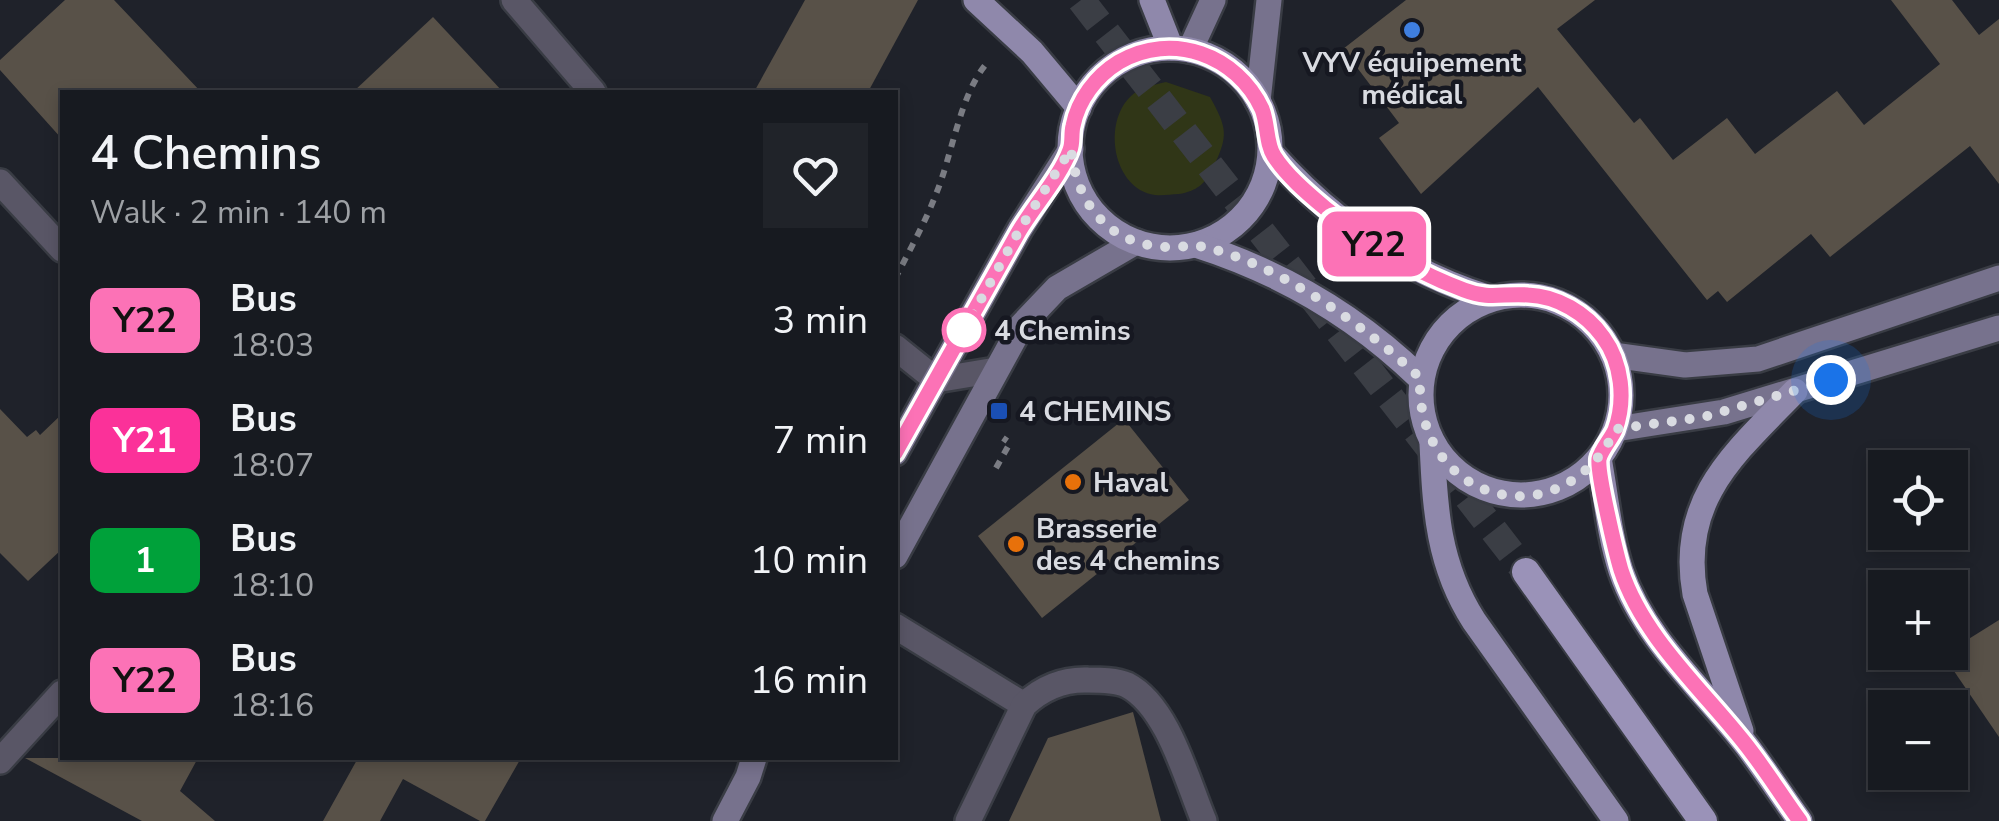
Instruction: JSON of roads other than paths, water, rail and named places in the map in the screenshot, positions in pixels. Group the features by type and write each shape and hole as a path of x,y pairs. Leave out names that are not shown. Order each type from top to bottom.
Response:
{"highway":[{"path":"1526,572 1703,821"}],"main road":[{"path":"976,0 1032,52 1079,108"},
{"path":"1152,0 1180,49"},
{"path":"1180,49 1212,0"},
{"path":"1258,101 1269,0"},
{"path":"1196,245 1233,225 1248,210 1263,182 1271,152 1265,115 1236,73 1207,55 1180,49 1133,55 1101,76 1079,108 1072,128 1071,149 1078,188 1089,206 1118,233 1136,242 1156,247 1196,245 1258,268 1316,298 1360,327 1420,378"},
{"path":"898,448 1020,229 1071,149"},
{"path":"1271,152 1322,205 1359,235 1421,272 1490,298"},
{"path":"898,550 1021,326 1057,288 1136,242"},
{"path":"1613,354 1685,365 1758,359 1999,278"},
{"path":"1532,295 1553,300 1590,322 1613,354 1621,392 1616,429 1599,458 1574,481 1540,494 1504,495 1469,482 1442,460 1432,444 1420,412 1420,378 1448,328 1464,312 1490,298 1532,295"},
{"path":"1616,429 1704,417 1998,331"},
{"path":"1746,745 1700,612 1691,573 1692,552 1704,497 1716,476 1795,391"},
{"path":"1432,444 1436,525 1455,588 1474,621 1616,821"},
{"path":"1599,458 1612,535 1630,592 1661,643 1746,745 1800,821"},
{"path":"725,821 753,760"}],"street":[{"path":"514,0 591,90"},
{"path":"0,182 60,247"},
{"path":"898,349 936,380 996,370"},
{"path":"898,628 1024,705"},
{"path":"968,821 1024,705 1038,692 1075,680 1127,685 1157,714 1204,821"},
{"path":"0,761 60,695"}],"tunnel":[{"path":"1081,0 1526,572"}],"place":[{"name":"VYV équipement médical","path":"1412,30"},
{"name":"4 Chemins","path":"964,330"},
{"name":"4 CHEMINS","path":"999,411"},
{"name":"Haval","path":"1073,482"},
{"name":"Brasserie des 4 chemins","path":"1016,544"}]}
